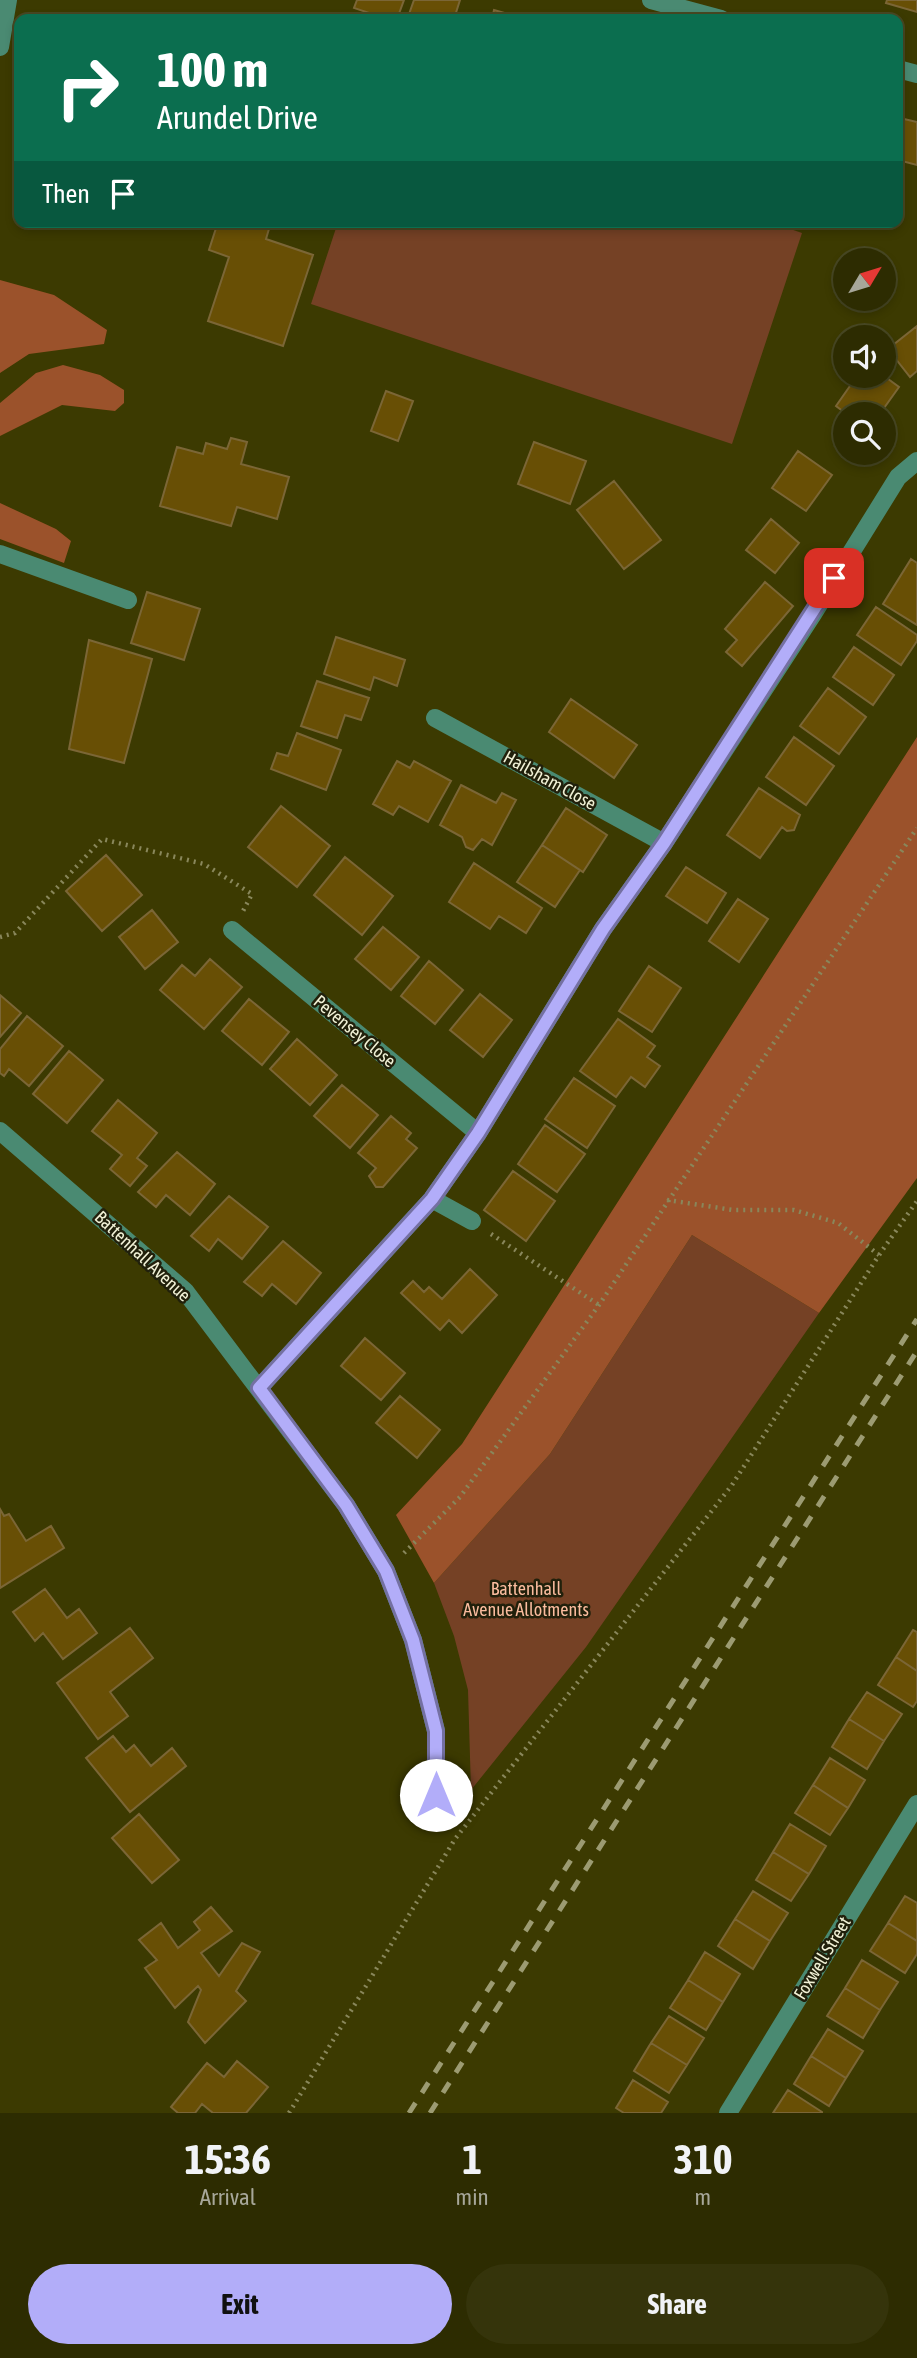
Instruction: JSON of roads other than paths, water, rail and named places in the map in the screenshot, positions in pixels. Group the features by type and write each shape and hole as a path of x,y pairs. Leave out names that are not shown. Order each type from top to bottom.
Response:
{"street":[{"path":"0,47 8,0"},
{"path":"651,0 699,6"},
{"path":"259,1388 432,1199 478,1133 603,929 664,843 898,477 917,461"},
{"path":"0,554 128,600"},
{"name":"Hailsham Close","path":"435,718 664,843"},
{"name":"Pevensey Close","path":"233,930 478,1133"},
{"name":"Battenhall Avenue","path":"0,1131 185,1291 346,1505 386,1571 413,1640 436,1731 436,1815"},
{"path":"432,1199 472,1221"},
{"name":"Foxwell Street","path":"728,2113 917,1804"}],"railway":[{"path":"409,2113 917,1319"},
{"path":"430,2113 917,1351"}],"park label":[{"name":"Battenhall Avenue Allotments","path":"526,1598"}]}
